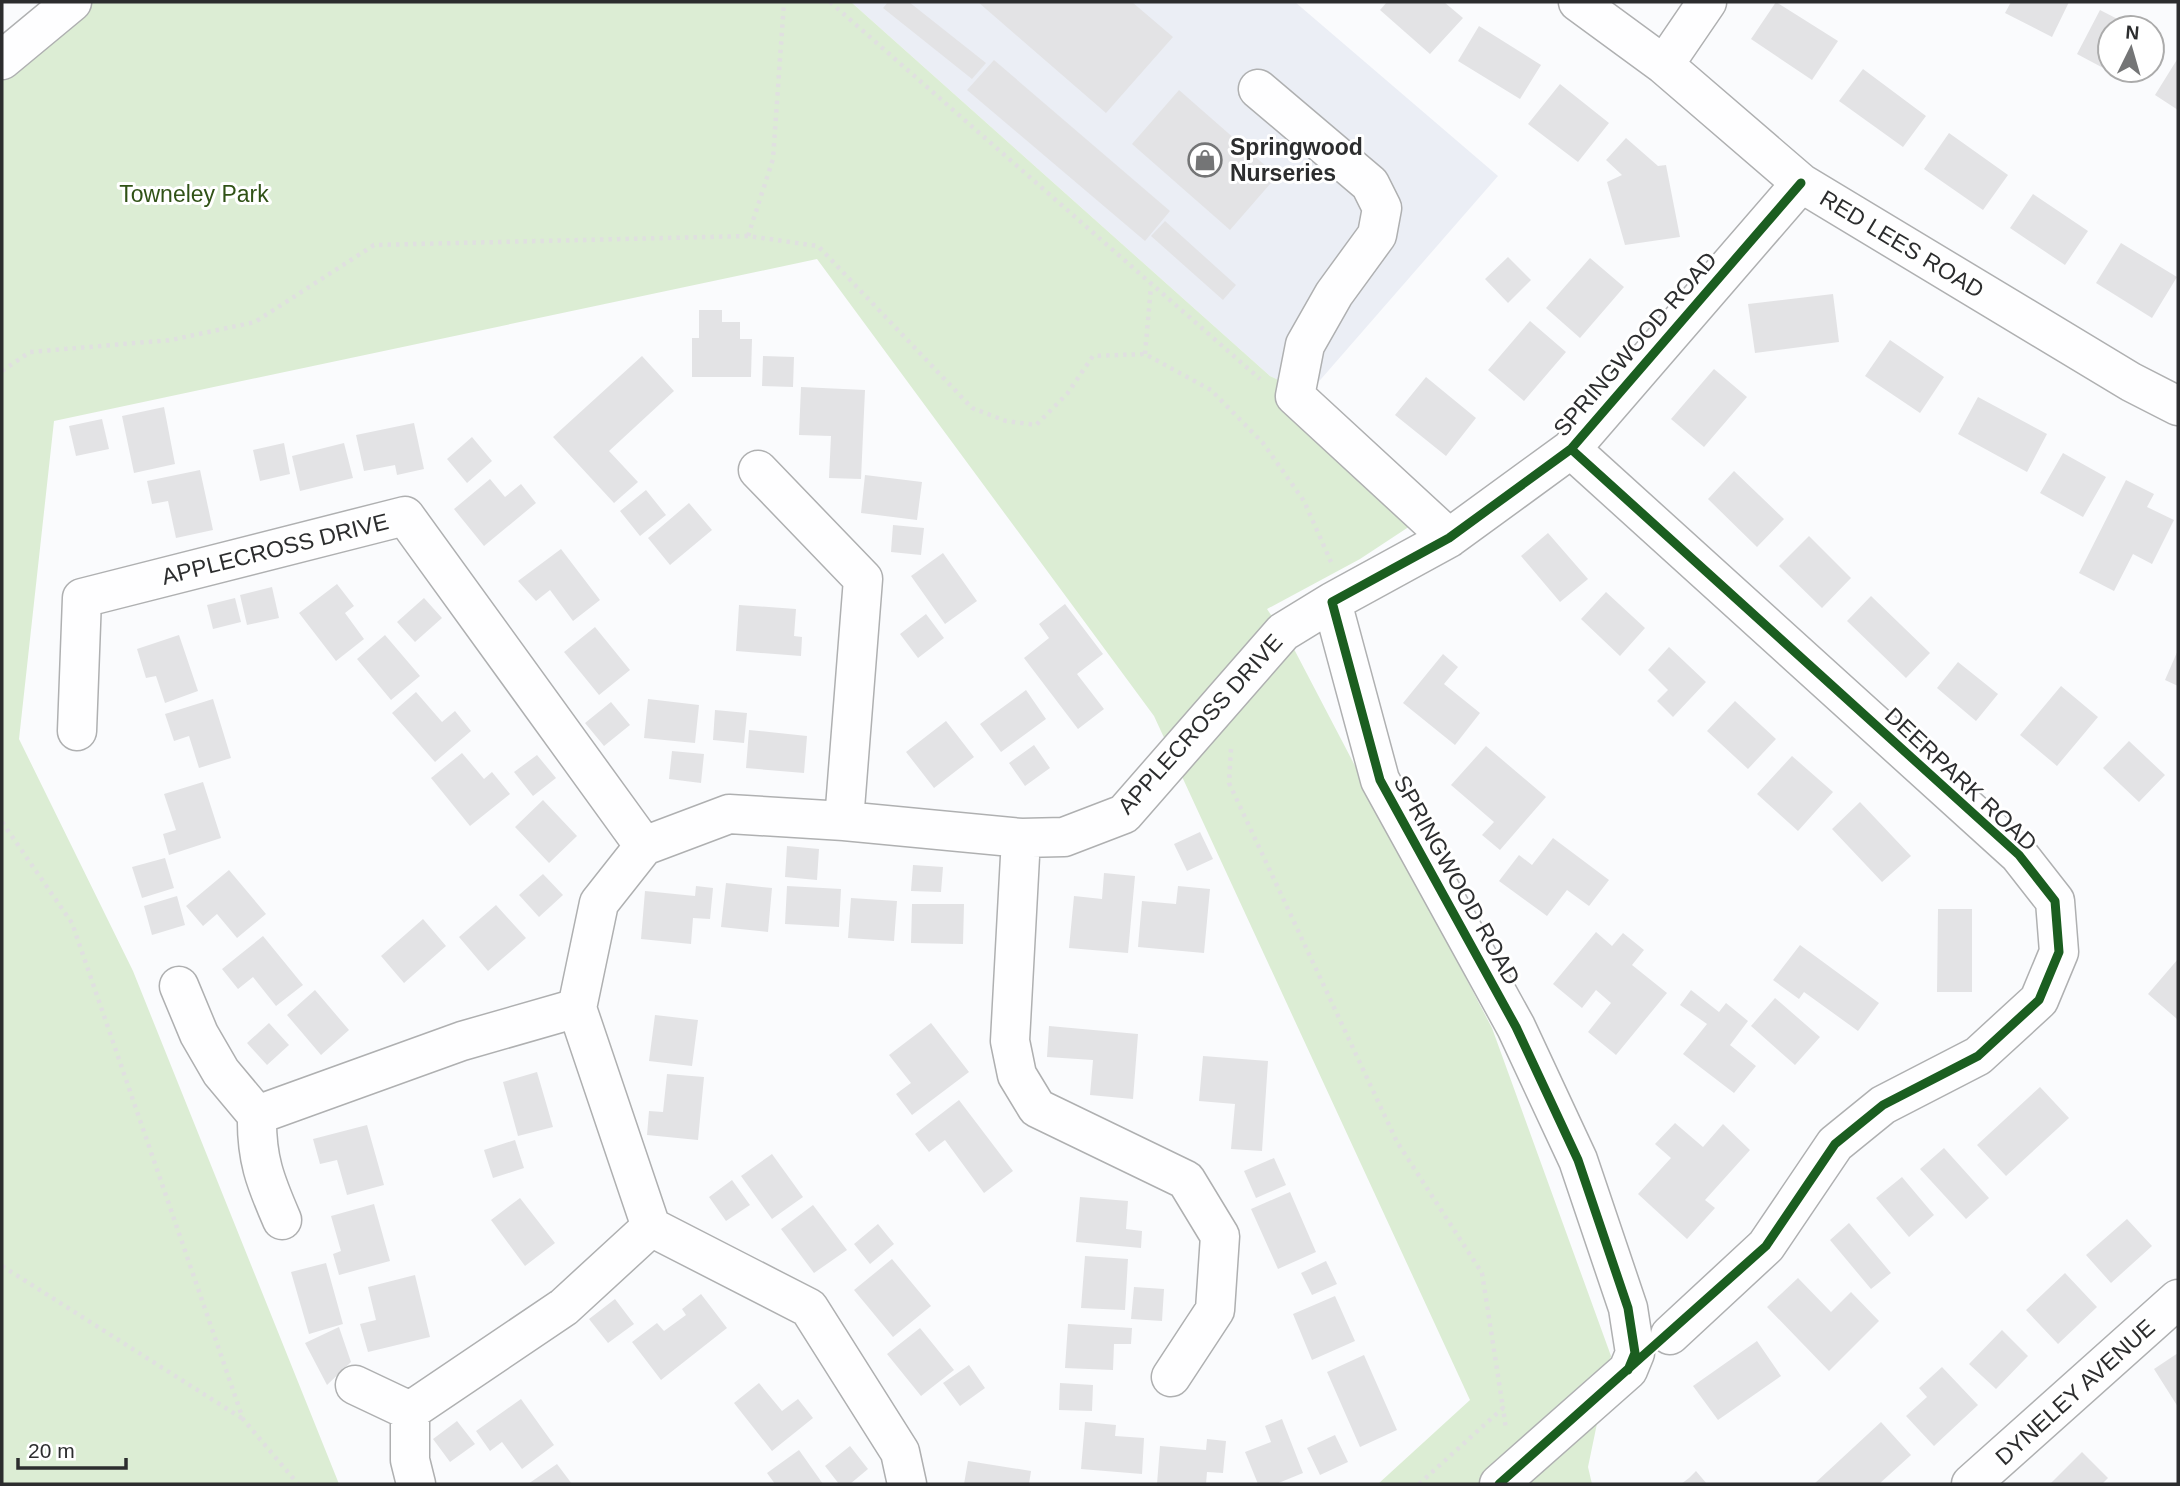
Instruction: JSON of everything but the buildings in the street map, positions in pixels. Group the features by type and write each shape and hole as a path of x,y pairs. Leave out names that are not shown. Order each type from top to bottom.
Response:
{"street":[{"path":"2,60 72,2"},
{"name":"RED LEES ROAD","path":"1578,2 1664,65 1801,183 2120,375 2178,406"},
{"path":"1664,65 1707,2"},
{"path":"1258,89 1370,184 1382,208 1377,235 1334,294 1305,345 1295,396 1449,538"},
{"name":"SPRINGWOOD ROAD","path":"1506,1478 1628,1370 1635,1353 1628,1308 1578,1160 1516,1027 1380,780 1341,598 1449,538 1571,449 1801,183"},
{"name":"DEERPARK ROAD","path":"1571,449 2019,855 2055,901 2059,952 2039,1000 1978,1056 1883,1105 1835,1144 1766,1246 1670,1335"},
{"path":"758,470 863,579 844,821"},
{"name":"APPLECROSS DRIVE","path":"77,731 82,598 405,516 644,846 729,814 844,821 1021,838 1064,837 1124,814 1283,632 1341,598"},
{"path":"1021,838 1010,1041 1017,1075 1037,1108 1186,1180 1220,1236 1215,1310 1171,1377"},
{"path":"644,846 599,903 577,1008 651,1227 809,1308 900,1452 907,1484"},
{"path":"179,986 199,1034 221,1072 257,1115 256,1146 261,1171 282,1220"},
{"path":"257,1115 463,1041 577,1008"},
{"path":"410,1411 564,1307 651,1227"},
{"name":"DYNELEY AVENUE","path":"1971,1484 2178,1299"},
{"path":"355,1385 410,1411"},
{"path":"410,1411 411,1460 416,1484"}],"path":[{"path":"748,236 773,159 784,2"},
{"path":"830,2 1265,384 1295,396"},
{"path":"2,372 30,352 171,340 255,322 374,245 748,236 818,246 972,408 1006,421 1036,425 1067,394 1093,356 1145,354 1211,390 1263,443 1304,500 1335,571 1341,598"},
{"path":"1145,354 1151,285"},
{"path":"1229,783 1397,1142 1482,1273 1503,1408 1506,1478"},
{"path":"2,822 72,923 243,1419"},
{"path":"2,1266 243,1419 298,1484"},
{"path":"1419,1484 1503,1408"}],"shaded area":[{"path":"851,2 1295,2 1498,176 1308,394 1270,376"}],"green space":[{"name":"Towneley Park","path":"89,2 851,2 1270,376 1308,394 1442,505 1360,559 1267,609 1295,651 1492,1028 1611,1356 1588,1467 1592,1484 1378,1484 1470,1400 1154,716 817,259 54,421 19,739 133,971 339,1484 2,1484 2,72"}],"cycle path":[{"path":"1628,1370 1635,1353 1628,1308 1578,1160 1516,1027 1380,780 1332,602 1449,538 1571,449 1801,183"},
{"path":"1499,1484 1766,1246 1835,1144 1883,1105 1978,1056 2039,1000 2059,952 2055,901 2019,855 1571,449"}],"place":[{"name":"Springwood Nurseries","path":"1205,160"}]}
